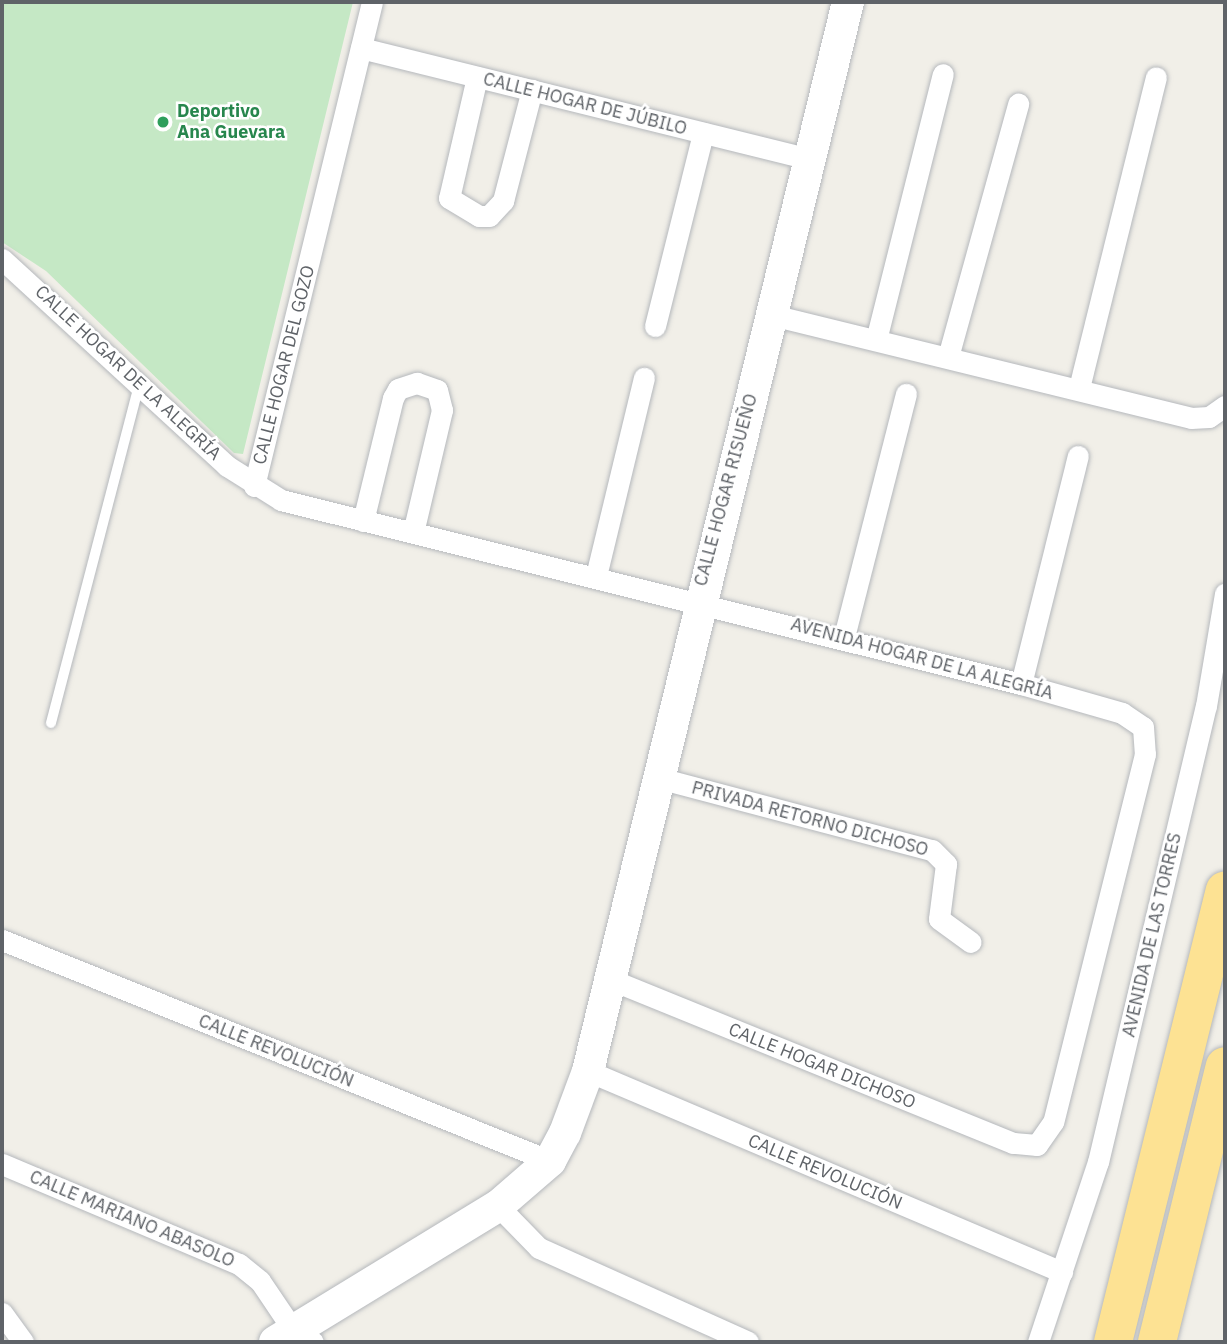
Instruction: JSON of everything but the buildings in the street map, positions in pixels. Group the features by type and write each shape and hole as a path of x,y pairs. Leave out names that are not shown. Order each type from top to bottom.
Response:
{"highway":[{"path":"1113,1342 1225,891"},
{"path":"1157,1342 1225,1066"}],"street":[{"name":"CALLE HOGAR DEL GOZO","path":"372,2 254,486 363,521 698,600"},
{"name":"CALLE HOGAR RISUEÑO","path":"550,1161 588,1071 698,600 772,315 848,2"},
{"name":"CALLE HOGAR DE JÚBILO","path":"361,48 809,159"},
{"path":"876,340 943,74"},
{"path":"477,77 449,198 478,216 489,216 503,201 532,90"},
{"path":"1079,388 1156,77"},
{"path":"948,357 1018,104"},
{"path":"655,326 703,133"},
{"name":"CALLE HOGAR DE LA ALEGRÍA","path":"2,259 254,486"},
{"path":"772,315 1079,388 1191,418 1209,418 1225,406"},
{"path":"596,576 643,377"},
{"path":"363,521 393,398 407,383 418,383 437,390 442,410 412,533"},
{"path":"844,637 906,394"},
{"path":"1021,684 1078,456"},
{"name":"AVENIDA DE LAS TORRES","path":"1038,1342 1104,1135 1206,706 1225,594"},
{"name":"AVENIDA HOGAR DE LA ALEGRÍA","path":"698,600 1021,684 1122,713 1143,727 1145,754 1053,1122 1037,1145"},
{"name":"PRIVADA RETORNO DICHOSO","path":"655,777 932,850 946,864 939,919 971,942"},
{"name":"CALLE REVOLUCIÓN","path":"2,940 550,1161"},
{"name":"CALLE HOGAR DICHOSO","path":"610,979 1013,1143 1037,1145"},
{"name":"CALLE REVOLUCIÓN","path":"588,1071 1062,1272"},
{"path":"294,1338 498,1206 550,1161"},
{"name":"CALLE MARIANO ABASOLO","path":"2,1164 239,1264 260,1281 294,1338"},
{"path":"498,1206 539,1248 748,1342"},
{"path":"2,1312 23,1342"}],"lane":[{"path":"51,723 140,382"}],"green space":[{"name":"Deportivo Ana Guevara","path":"2,2 353,2 243,454 234,453 46,271 2,242"}],"place":[{"name":"Deportivo Ana Guevara","path":"163,122"}]}
